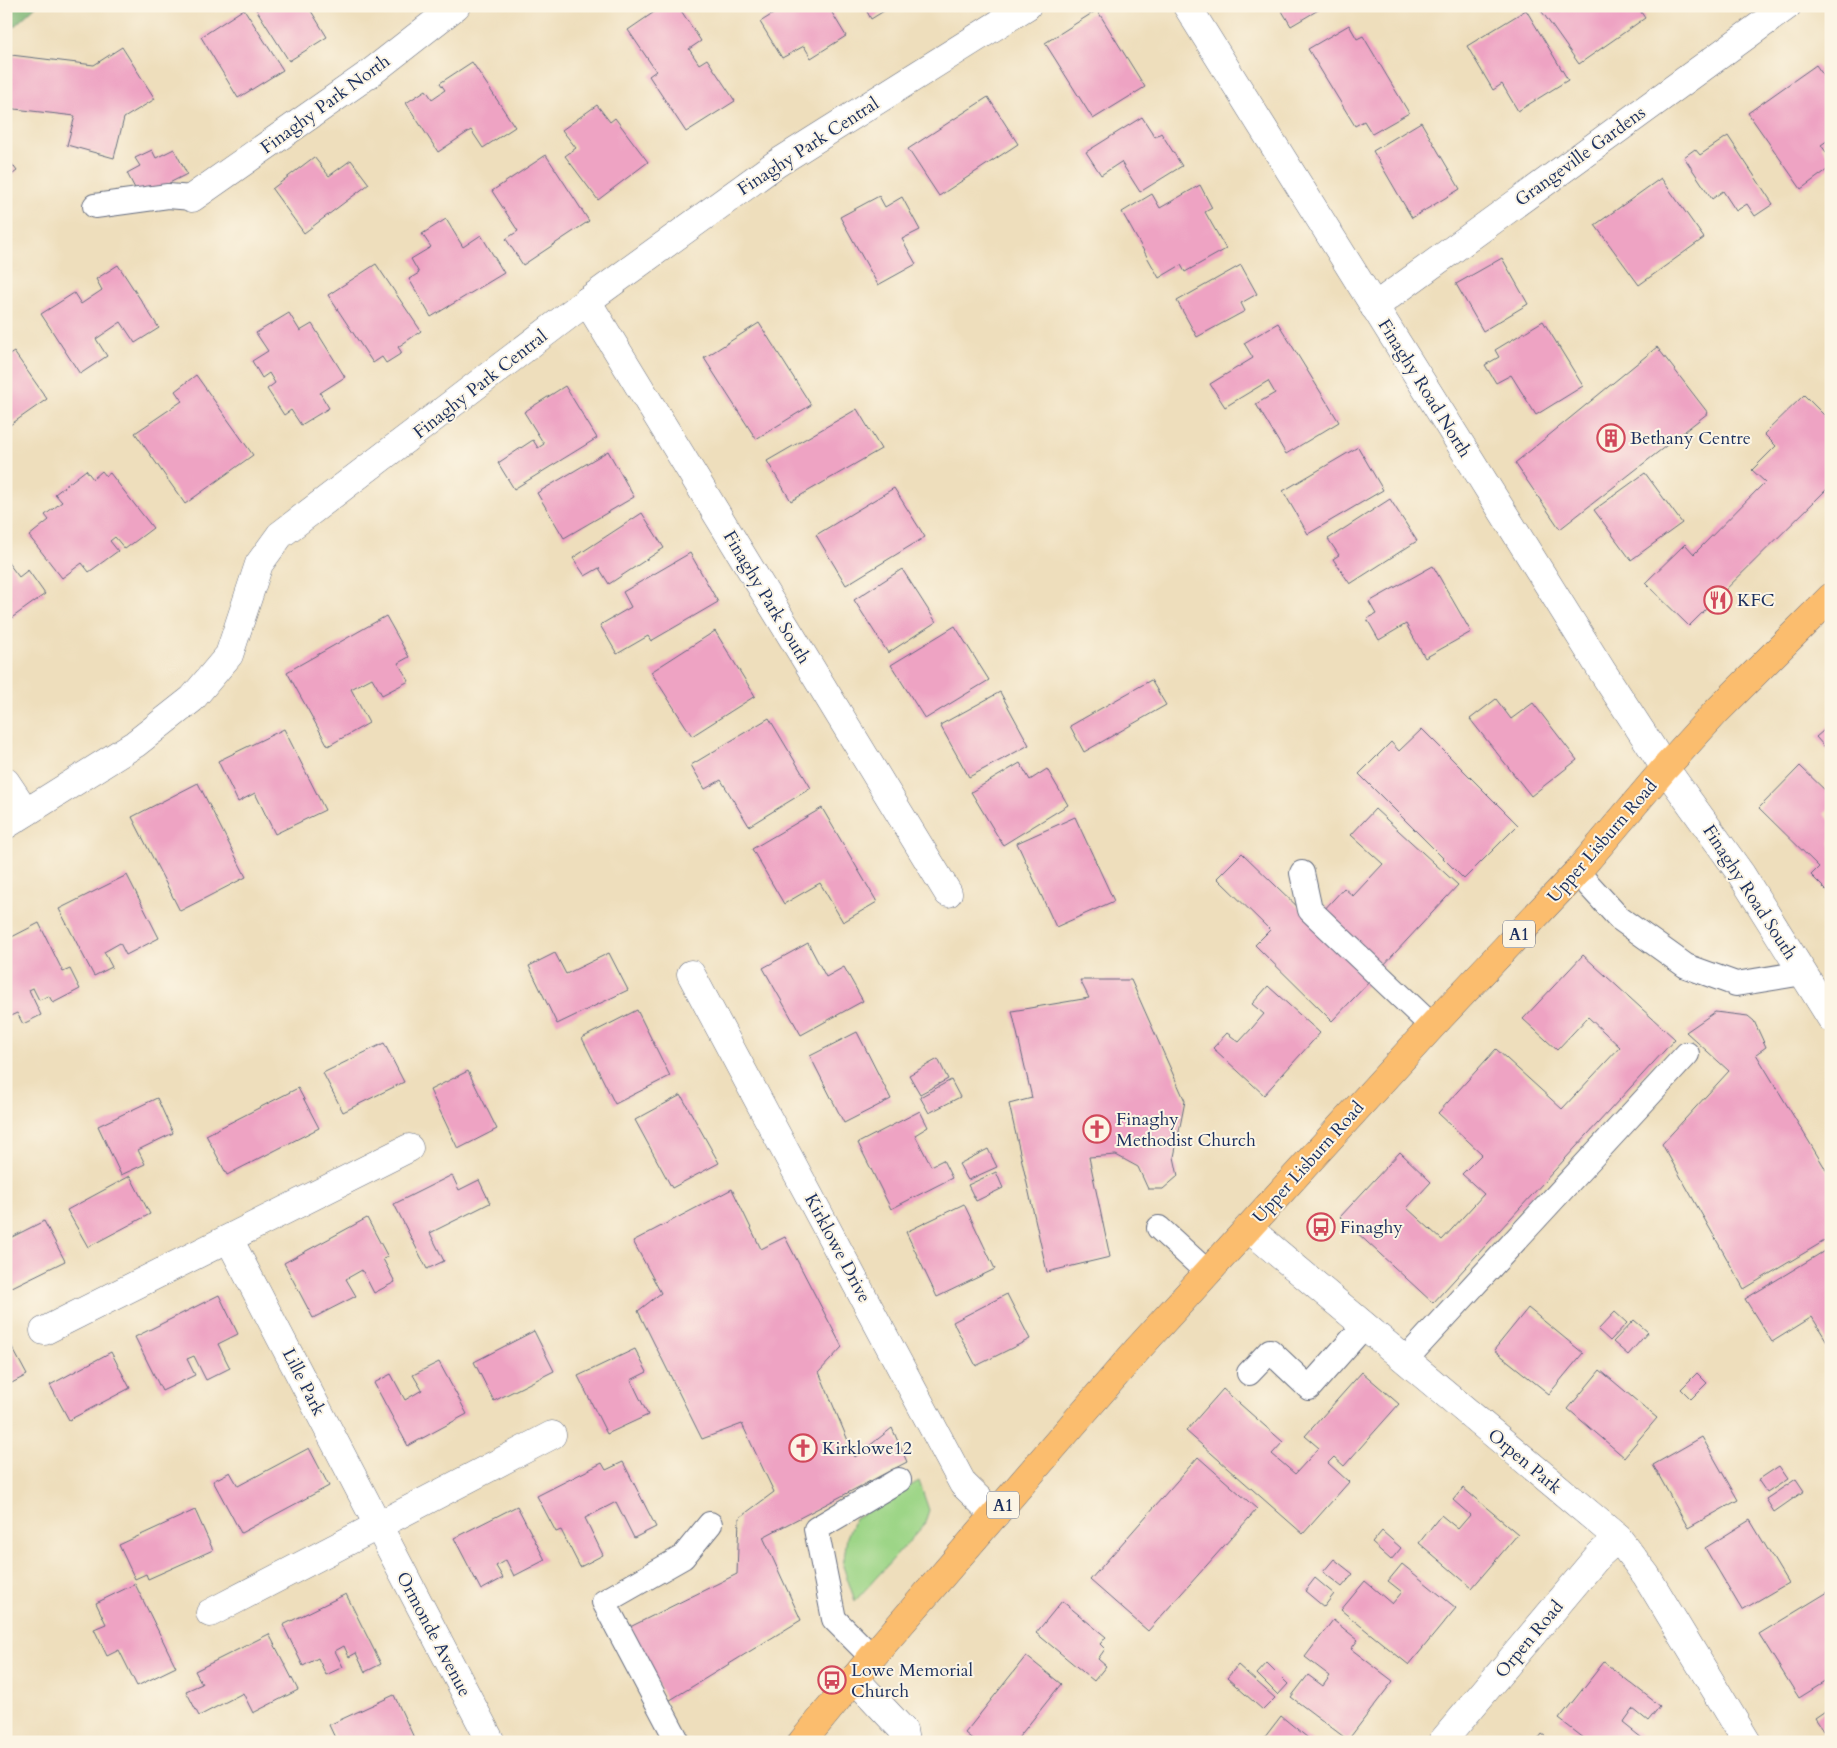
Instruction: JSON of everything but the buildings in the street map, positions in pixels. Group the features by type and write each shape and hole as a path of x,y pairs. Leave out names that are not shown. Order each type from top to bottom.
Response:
{"main road":[{"name":"Upper Lisburn Road","path":"802,1742 854,1678 1126,1362 1432,1026 1578,872 1665,768 1727,701 1831,597"}],"street":[{"name":"Finaghy Park North","path":"192,198 369,74 456,6"},
{"name":"Finaghy Road North","path":"1187,6 1374,307 1665,768"},
{"name":"Grangeville Gardens","path":"1374,307 1787,6"},
{"name":"Finaghy Park Central","path":"16,819 136,744 192,699 229,655 259,564 280,535 587,301 776,164 1012,10"},
{"name":"Finaghy Park South","path":"587,301 948,893"},
{"name":"Finaghy Road South","path":"1665,768 1741,874 1831,1018"},
{"path":"6,782 16,819"},
{"name":"Kirklowe Drive","path":"691,974 963,1484 994,1515"},
{"path":"44,1331 409,1148"},
{"name":"Orpen Park","path":"1248,1228 1406,1358 1477,1421 1618,1538 1646,1575 1747,1742"},
{"name":"Lille Park","path":"229,1239 378,1526"},
{"path":"210,1613 552,1435"},
{"name":"Ormonde Avenue","path":"378,1526 491,1742"},
{"name":"Orpen Road","path":"1442,1742 1599,1555 1618,1538"},
{"path":"854,1678 903,1730 905,1742"}],"lane":[{"path":"95,206 168,196 192,198"},
{"path":"1578,872 1619,918 1686,966 1736,984 1803,973"},
{"path":"1302,873 1310,910 1432,1026"},
{"path":"1406,1358 1687,1054"},
{"path":"1159,1228 1207,1272"},
{"path":"1249,1373 1270,1351 1309,1388 1365,1325"},
{"path":"872,1657 834,1619 816,1529 899,1480"},
{"path":"678,1742 604,1602 683,1556 710,1524"}],"green space":[{"path":"6,6 36,6 6,34"},
{"path":"919,1481 929,1510 924,1525 855,1601 843,1566 847,1537 855,1518"}],"place":[{"name":"Bethany Centre","path":"1611,438"},
{"name":"KFC","path":"1718,600"},
{"name":"Finaghy Methodist Church","path":"1097,1129"},
{"name":"Finaghy","path":"1321,1227"},
{"name":"Kirklowe12","path":"803,1448"},
{"name":"Lowe Memorial Church","path":"832,1680"}]}
